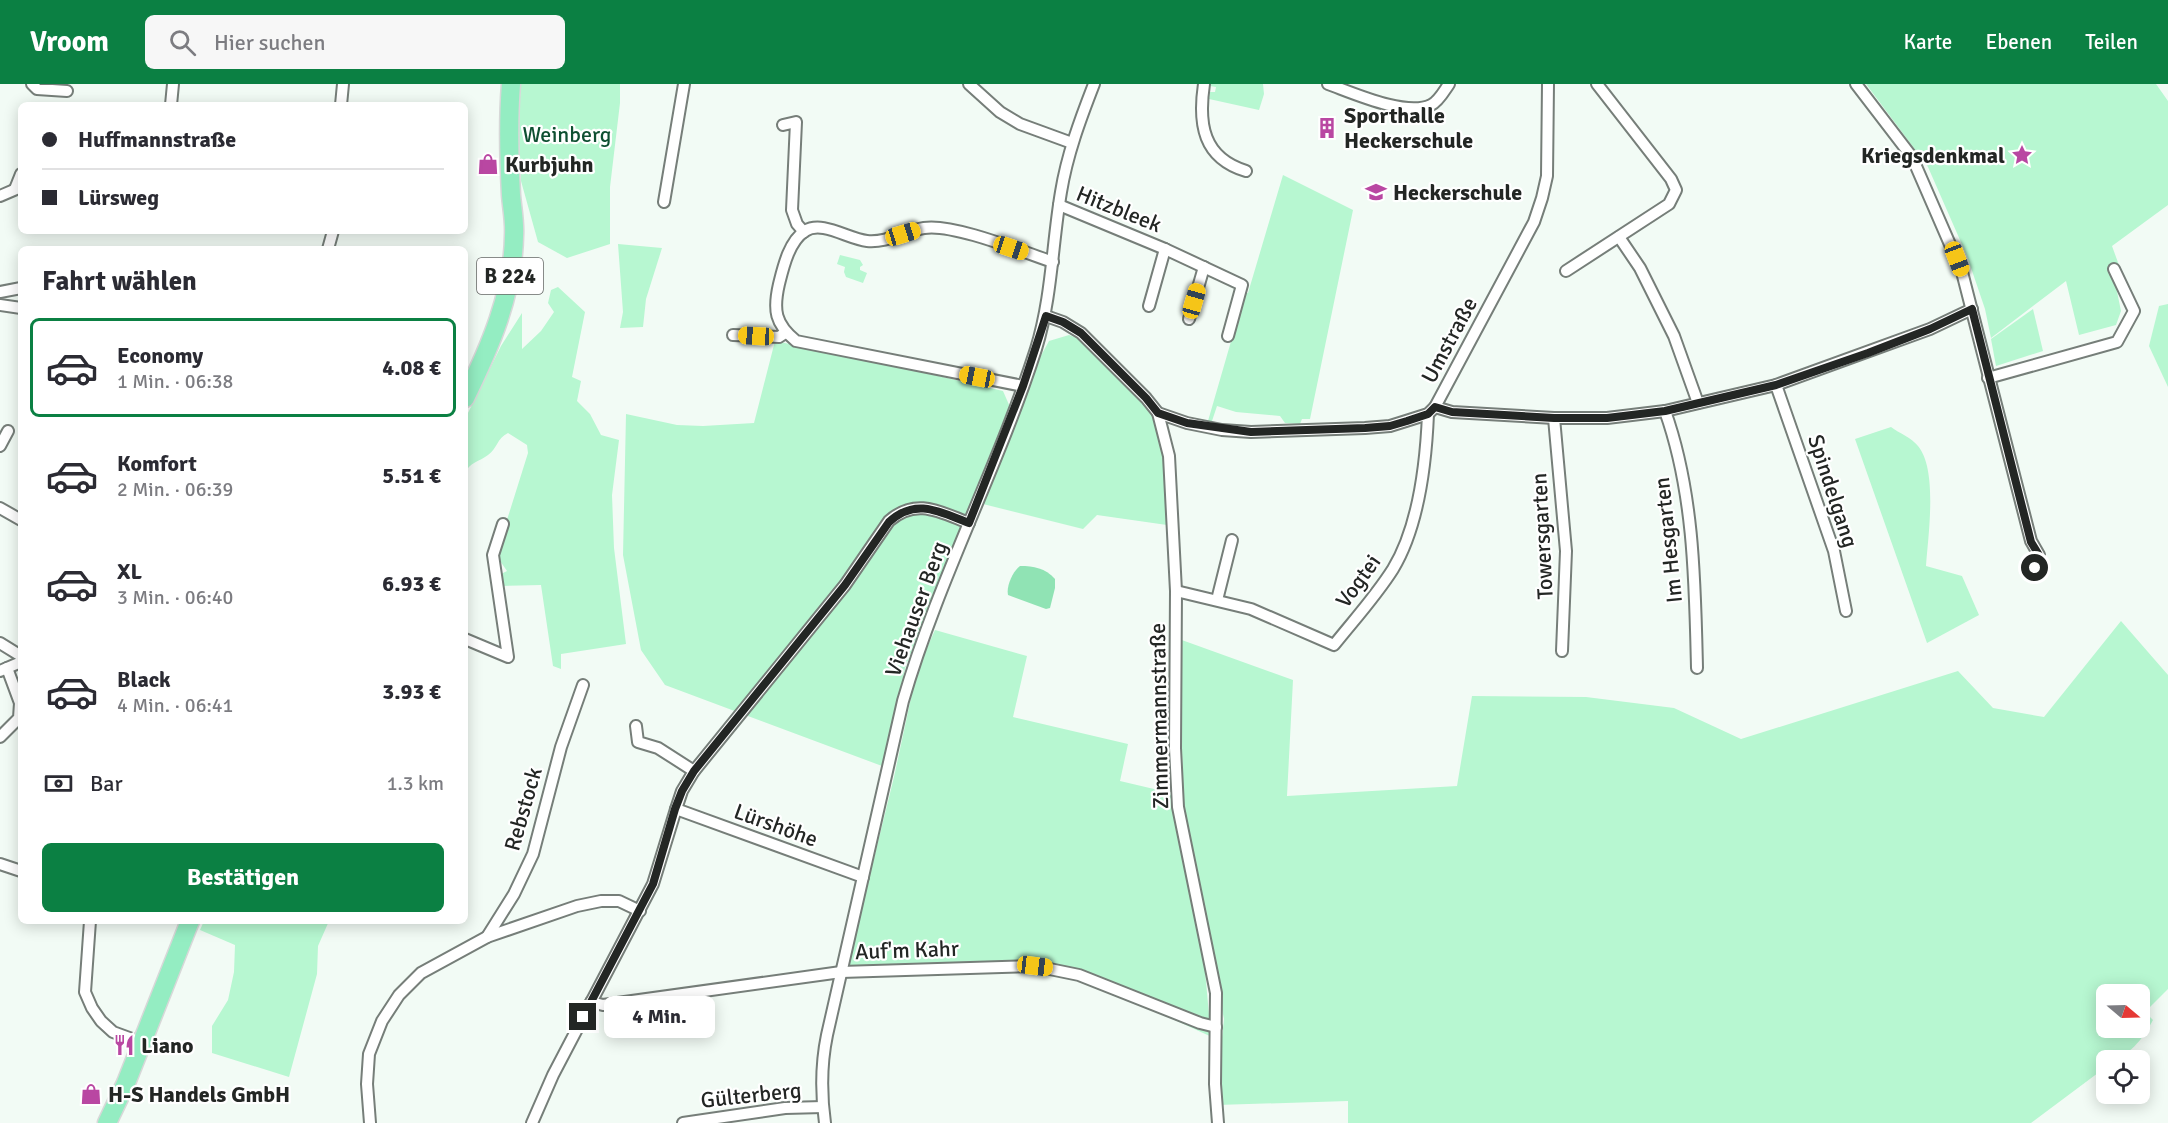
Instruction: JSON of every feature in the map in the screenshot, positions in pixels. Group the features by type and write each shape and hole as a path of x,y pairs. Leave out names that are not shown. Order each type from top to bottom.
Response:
{"main road":[{"name":"B 224","path":"468,392 491,343 509,281 513,257 515,234 509,120 511,84"},
{"path":"107,1123 143,1043 189,924"}],"street":[{"path":"32,84 37,89 67,92"},
{"path":"171,102 173,84"},
{"path":"341,102 343,84"},
{"path":"664,202 684,84"},
{"path":"969,84 1000,112 1020,124 1072,143"},
{"name":"Viehauser Berg","path":"825,1123 824,1050 840,972 913,669 1023,386 1046,316 1059,205 1072,143 1094,84"},
{"path":"1204,84 1203,127 1207,142 1220,157 1246,171"},
{"path":"1328,84 1390,106 1420,108 1431,105 1449,84"},
{"name":"Umstraße","path":"1158,413 1203,427 1251,432 1390,426 1432,410 1534,222 1547,176 1548,84"},
{"path":"1566,271 1670,204 1675,194 1674,183 1597,84"},
{"path":"1857,84 1912,157 1962,272 2031,542 2039,555 2035,568"},
{"path":"783,125 796,122 792,210 796,224 804,232"},
{"path":"0,196 18,188"},
{"name":"Hitzbleek","path":"1059,205 1165,249 1242,285 1228,336"},
{"path":"1023,386 796,341 785,333 779,324 776,311 778,288 784,265 793,245 804,232 816,228 855,239 881,241 926,227 950,229 1053,262"},
{"path":"1618,237 1640,268 1674,336 1698,403"},
{"name":"Hitzbleek","path":"1149,306 1165,249"},
{"path":"1189,319 1204,267"},
{"path":"1988,378 2117,342 2134,311 2114,269"},
{"path":"0,292 18,289"},
{"path":"0,305 18,308"},
{"path":"1432,410 1554,418 1607,418 1665,411 1776,385 1920,333 1972,309"},
{"path":"1046,316 1063,322 1081,333 1158,413"},
{"path":"733,335 779,337 785,333"},
{"name":"Spindelgang","path":"1776,385 1834,551 1846,611"},
{"name":"Vogtei","path":"1176,591 1251,609 1334,645 1379,590 1399,558 1417,500 1432,410"},
{"name":"Im Hesgarten","path":"1665,411 1676,451 1688,515 1694,570 1696,668"},
{"name":"Zimmermannstraße","path":"1158,413 1169,456 1176,591 1175,748 1178,807 1216,993 1215,1084 1218,1123"},
{"name":"Towersgarten","path":"1554,418 1566,551 1562,651"},
{"path":"0,446 8,431"},
{"path":"532,1123 553,1075 653,884 675,809 694,771 845,585 895,516 919,507 941,512 969,523"},
{"path":"0,508 18,518"},
{"path":"468,640 508,657 493,555 503,524"},
{"path":"1217,600 1232,540"},
{"path":"0,643 18,654"},
{"path":"18,663 4,669 18,699"},
{"name":"Rebstock","path":"487,937 514,894 533,854 561,747 583,685"},
{"path":"0,737 18,719"},
{"path":"636,726 638,742 658,748 694,771"},
{"name":"Lürshöhe","path":"675,809 863,878"},
{"path":"0,864 18,870"},
{"path":"370,1123 367,1084 369,1054 382,1022 399,995 421,973 487,937 546,915 601,901 619,901 640,911"},
{"path":"90,924 85,992 92,1008 113,1032 143,1043"},
{"name":"Auf'm Kahr","path":"591,1002 603,1005 840,972 1035,966 1055,968 1079,975 1200,1023 1216,1027"},
{"name":"Gülterberg","path":"682,1123 785,1108 823,1107"}],"green space":[{"name":"Weinberg","path":"521,84 620,84 620,103 610,187 610,244 567,258 538,242 521,181 518,125"},
{"path":"1211,84 1263,84 1264,94 1259,110 1209,99 1210,92 1215,92 1216,87 1210,86"},
{"path":"1866,84 2156,84 2168,101 2168,205 2112,246 2120,268 2113,272 2121,311 2116,325 2079,335 2066,281 1991,338 1985,309 1967,256 1928,167"},
{"path":"1283,175 1353,210 1310,419 1302,419 1300,424 1285,423 1280,416 1236,412 1217,406 1212,421 1208,421 1245,293 1248,293"},
{"path":"618,244 662,248 646,299 643,327 620,328 623,312"},
{"path":"840,255 860,260 863,265 860,270 867,273 863,283 846,277 845,267 837,264"},
{"path":"558,287 585,312 572,377 581,381 577,401 590,414 601,435 619,440 612,495 614,548 626,644 561,654 561,669 553,666 541,585 500,586 501,574 507,571 496,555 528,453 527,445 508,433 491,453 468,468 468,413 501,346 522,313 522,349 541,331 554,312 548,303 551,290"},
{"path":"2168,304 2168,387 2149,346 2159,306"},
{"path":"2033,309 2043,351 1996,366 1991,339"},
{"path":"1069,335 1082,340 1154,413 1164,457 1167,525 1097,515 1083,529 983,504 1033,370 1049,341"},
{"path":"775,341 1003,391 1010,407 906,665 882,766 665,685 641,650 623,555 626,414 677,425 754,423"},
{"path":"1891,427 1918,446 1928,471 1930,521 1926,566 1962,576 1979,615 1927,643 1855,439"},
{"path":"2121,621 2168,675 2168,989 2150,1007 2150,984 2096,984 2096,1038 2141,1038 2130,1050 2096,1050 2096,1074 2031,1123 1348,1123 1348,1101 1217,1105 1224,1019 1184,822 1179,639 1293,680 1287,796 1457,786 1472,696 1586,697 1674,708 1741,739 1958,671 1993,708 2044,717"},
{"path":"935,630 1027,656 1013,717 1128,744 1120,781 1171,793 1204,959 1209,1015 1214,1038 1050,963 847,968 894,777 917,670"},
{"path":"203,924 328,924 318,946 317,974 289,1077 212,1053 212,1026 228,1000 234,972 235,945 200,930"}],"shaded area":[{"path":"1020,566 1039,568 1055,579 1050,608 1046,609 1008,595 1011,579"}],"place":[{"name":"Sporthalle Heckerschule","path":"1327,128"},
{"name":"Kriegsdenkmal","path":"2022,155"},
{"name":"Kurbjuhn","path":"488,164"},
{"name":"Heckerschule","path":"1376,192"},
{"name":"Liano","path":"124,1045"},
{"name":"H-S Handels GmbH","path":"91,1094"}],"route":[{"path":"583,1017 653,884 675,809 694,771 845,585 895,516 919,507 941,512 969,523 1023,386 1046,316 1063,322 1081,333 1158,413 1203,427 1251,432 1390,426 1428,414 1435,407 1452,412 1554,418 1607,418 1665,411 1776,385 1930,329 1972,309 2031,542 2039,555 2035,568"}]}
